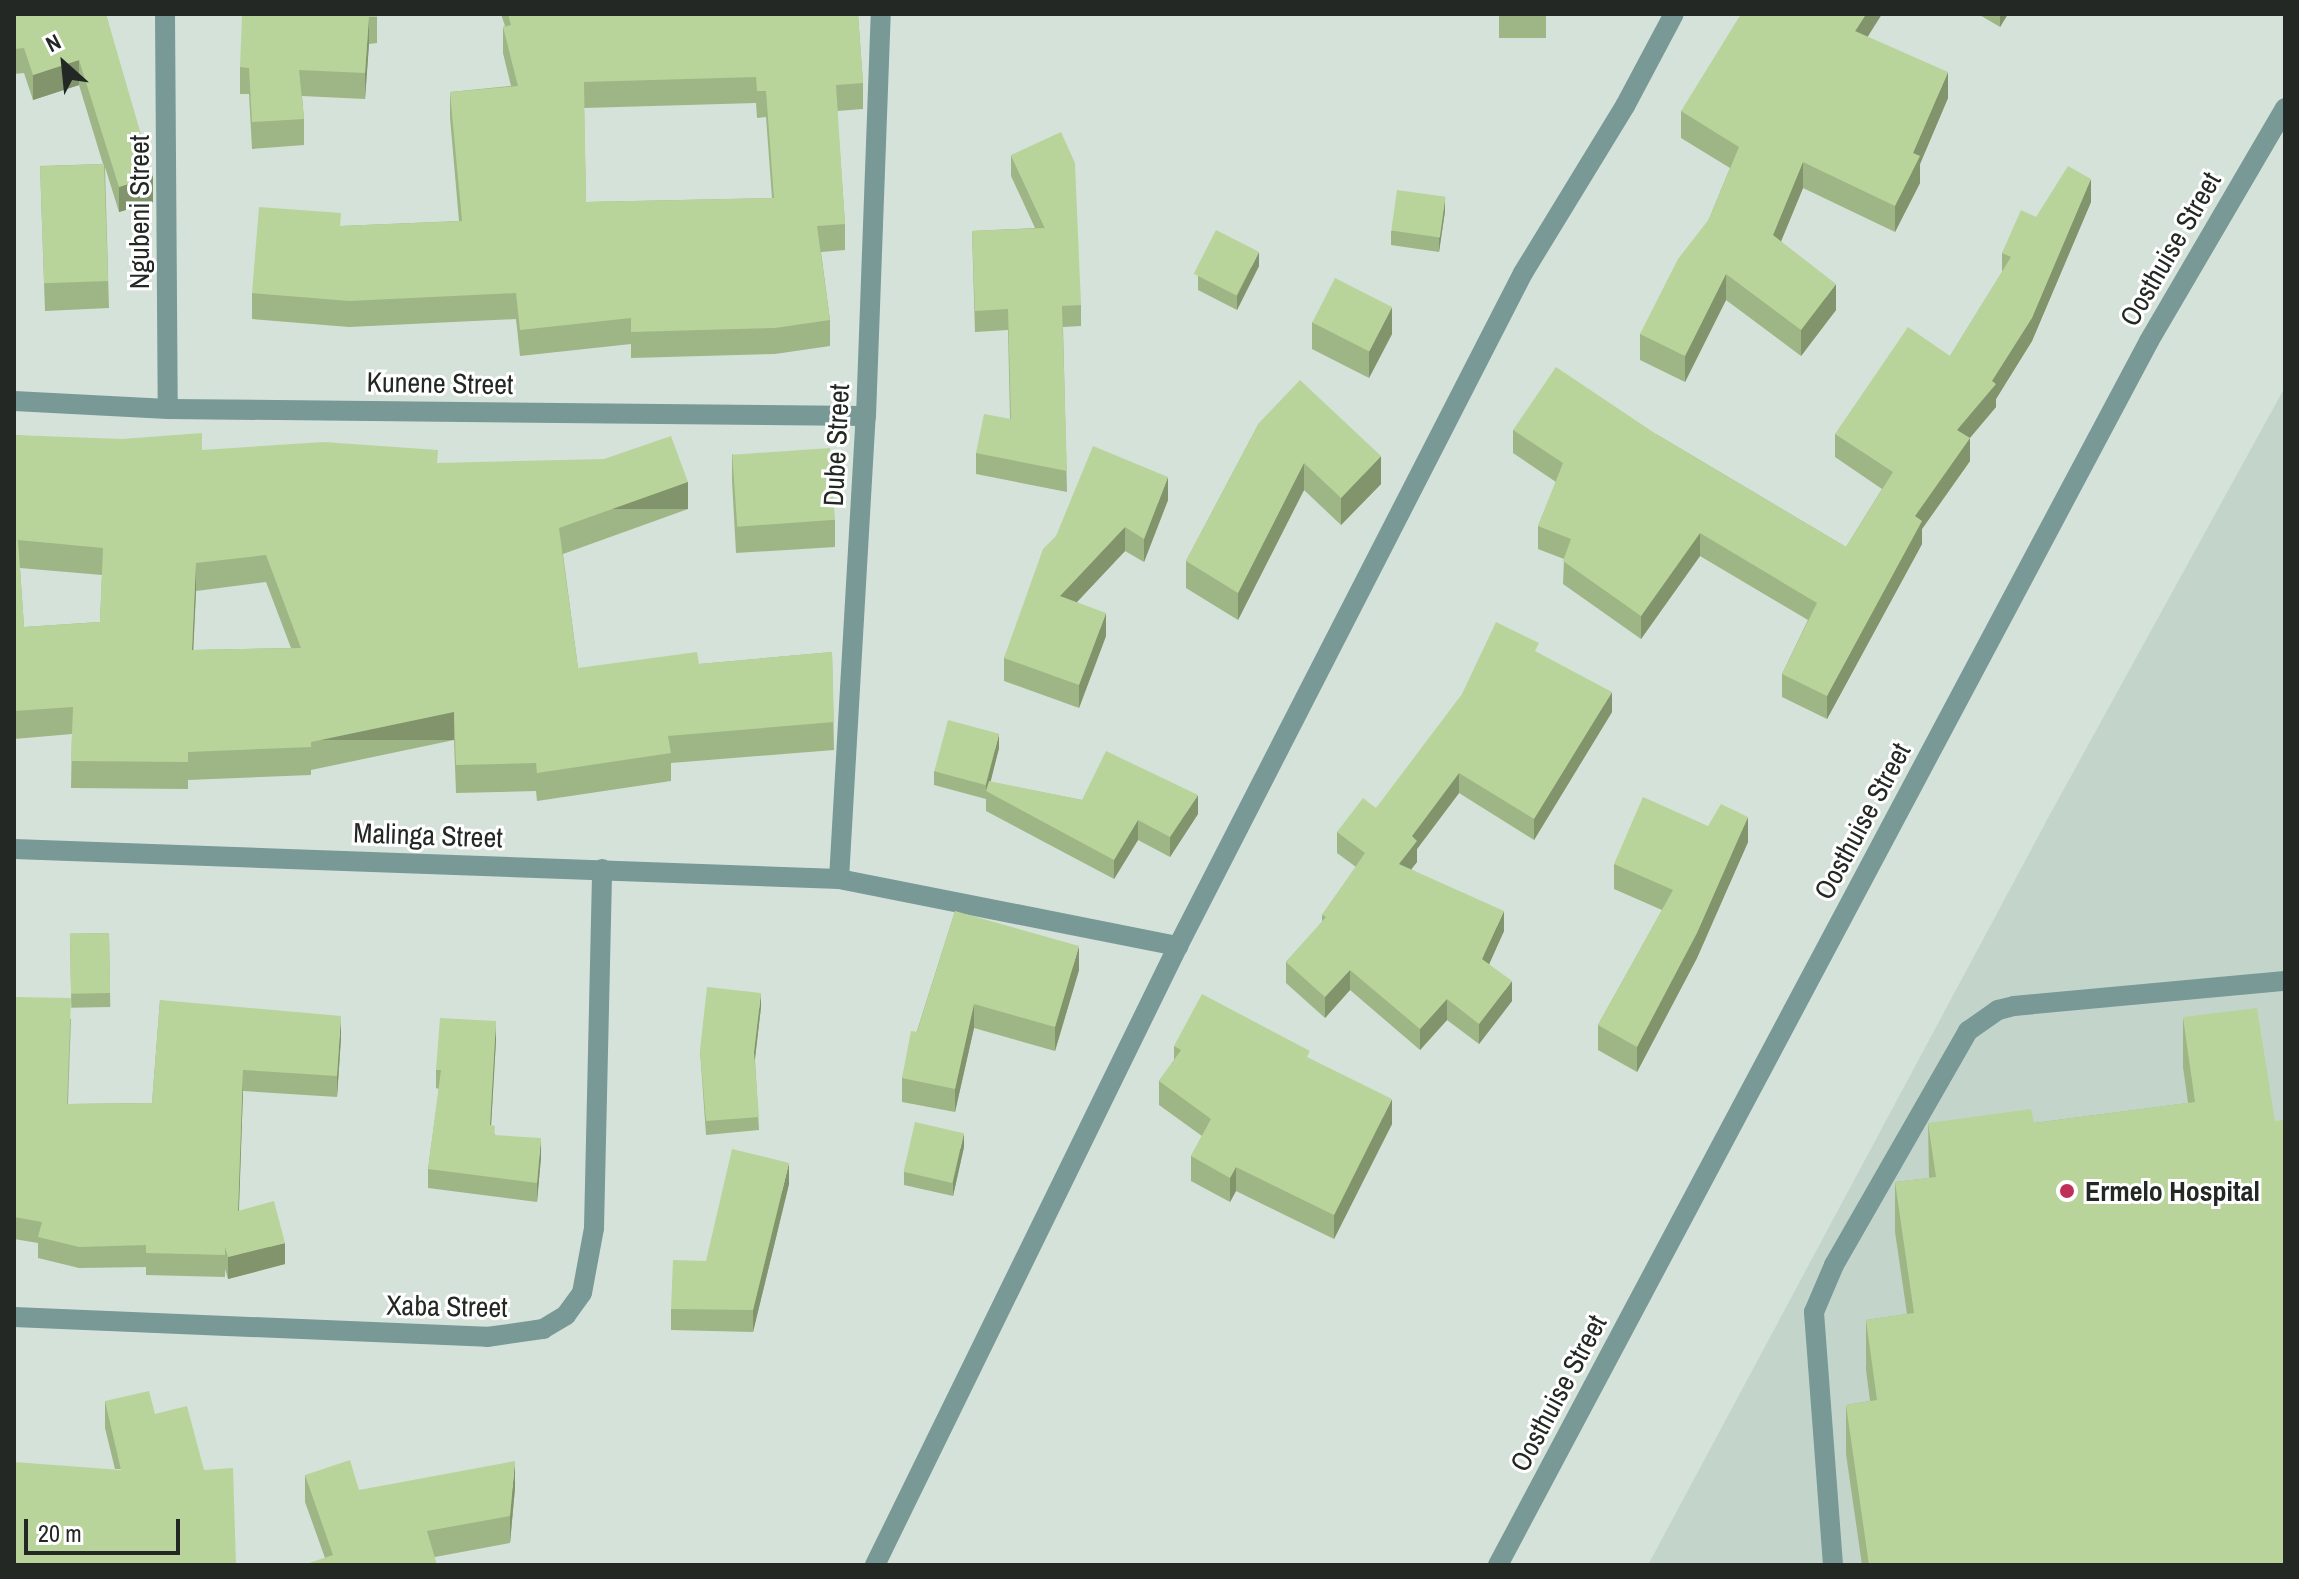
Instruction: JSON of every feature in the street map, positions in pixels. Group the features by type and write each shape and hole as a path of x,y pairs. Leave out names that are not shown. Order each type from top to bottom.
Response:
{"street":[{"name":"Ngubeni Street","path":"165,14 168,409"},
{"name":"Dube Street","path":"839,879 866,416 881,14"},
{"path":"875,1565 1178,946 1523,273 1625,106 1674,14"},
{"name":"Oosthuise Street","path":"1498,1565 2149,341 2285,108"},
{"name":"Kunene Street","path":"14,401 168,409 866,416"},
{"name":"Malinga Street","path":"14,849 839,879 1178,946"},
{"name":"Xaba Street","path":"14,1317 487,1337 543,1329 566,1315 582,1293 594,1228 602,869"},
{"path":"1833,1565 1814,1312 1834,1265 1968,1031 1998,1010 2014,1006 2285,981"}],"shaded area":[{"name":"Ermelo Hospital","path":"2285,387 2285,1565 1648,1565 2048,818"}],"building":[{"path":"14,14 106,14 153,176 119,187 79,60 33,75 24,48 14,49"},
{"path":"242,14 377,14 377,17 369,17 365,73 299,70 304,119 252,122 249,68 240,67"},
{"path":"508,14 858,14 863,83 836,85 845,224 817,226 830,320 775,328 631,332 631,318 520,330 516,293 349,301 252,293 259,207 341,213 340,226 462,221 450,92 518,86 503,27 511,25","holes":["756,77 757,91 766,91 774,198 586,202 584,82"]},
{"path":"1741,14 1866,14 1855,31 1948,72 1913,153 1920,156 1895,206 1803,162 1773,235 1836,284 1801,330 1726,274 1685,356 1640,334 1678,259 1709,219 1739,147 1681,111"},
{"path":"1061,132 1075,163 1081,305 1062,306 1067,471 976,453 984,414 1011,419 1008,309 975,311 972,231 1045,228 1011,155"},
{"path":"104,164 108,281 44,283 40,166"},
{"path":"2068,166 2091,179 2032,318 1992,381 1996,384 1957,430 1970,438 1915,516 1922,521 1827,696 1782,674 1817,603 1700,533 1641,616 1563,561 1571,539 1538,526 1563,463 1513,430 1556,367 1656,434 1846,547 1893,472 1835,434 1908,327 1950,356 2011,257 2002,253 2021,210 2036,217"},
{"path":"1397,190 1446,197 1440,237 1391,231"},
{"path":"1216,230 1259,252 1237,295 1194,274"},
{"path":"1335,278 1392,307 1369,352 1312,323"},
{"path":"1300,380 1381,456 1341,498 1304,463 1238,593 1186,561 1259,423"},
{"path":"202,433 202,450 324,442 438,450 437,463 604,459 671,436 688,482 559,528 578,668 697,652 699,664 832,652 834,722 668,736 671,753 537,773 536,763 456,765 454,712 311,742 311,747 188,752 188,762 71,761 73,707 14,711 14,435 122,439","holes":["18,540 103,548 100,622 24,627","266,555 301,648 192,650 196,563"]},
{"path":"1093,446 1168,477 1144,539 1125,527 1060,596 1106,613 1079,685 1004,658 1043,549 1056,536"},
{"path":"830,448 835,520 737,527 732,455"},
{"path":"1496,622 1539,643 1535,651 1612,692 1534,819 1459,773 1412,836 1417,841 1399,864 1504,911 1482,959 1512,981 1479,1024 1447,999 1420,1029 1350,970 1325,997 1286,962 1326,917 1322,915 1365,853 1337,832 1363,798 1376,808 1462,694"},
{"path":"948,720 999,734 985,785 934,771"},
{"path":"1106,751 1198,795 1170,837 1138,820 1114,860 986,791 989,781 1082,800"},
{"path":"1643,797 1708,826 1721,804 1748,817 1697,933 1637,1047 1598,1025 1673,890 1614,864"},
{"path":"955,911 1079,946 1055,1027 974,1004 955,1089 902,1078 911,1031 917,1032"},
{"path":"109,933 110,993 71,994 70,934"},
{"path":"707,987 761,993 754,1052 759,1117 706,1121 700,1050"},
{"path":"1202,994 1310,1051 1307,1057 1392,1099 1334,1215 1236,1167 1230,1178 1191,1156 1211,1119 1159,1081 1181,1050 1174,1046"},
{"path":"14,997 71,998 67,1104 152,1103 160,1000 341,1016 337,1076 243,1070 238,1211 274,1201 285,1243 228,1257 225,1247 225,1255 146,1253 146,1245 79,1247 38,1237 42,1222 14,1217"},
{"path":"2257,1008 2275,1121 2285,1120 2285,1565 1869,1565 1846,1405 1877,1400 1866,1320 1914,1313 1895,1182 1936,1177 1928,1123 2031,1109 2034,1123 2195,1102 2183,1017"},
{"path":"440,1018 496,1021 490,1125 495,1126 494,1135 541,1138 537,1183 428,1169 441,1070 436,1070"},
{"path":"915,1122 964,1133 952,1183 904,1172"},
{"path":"732,1149 789,1163 753,1310 671,1309 673,1260 706,1261"},
{"path":"149,1391 155,1414 187,1406 204,1470 233,1468 236,1565 14,1565 14,1462 121,1470 105,1401"},
{"path":"350,1460 359,1490 515,1461 510,1516 427,1531 437,1565 303,1565 333,1555 305,1475"}],"place":[{"name":"Ermelo Hospital","path":"2067,1191"}]}
